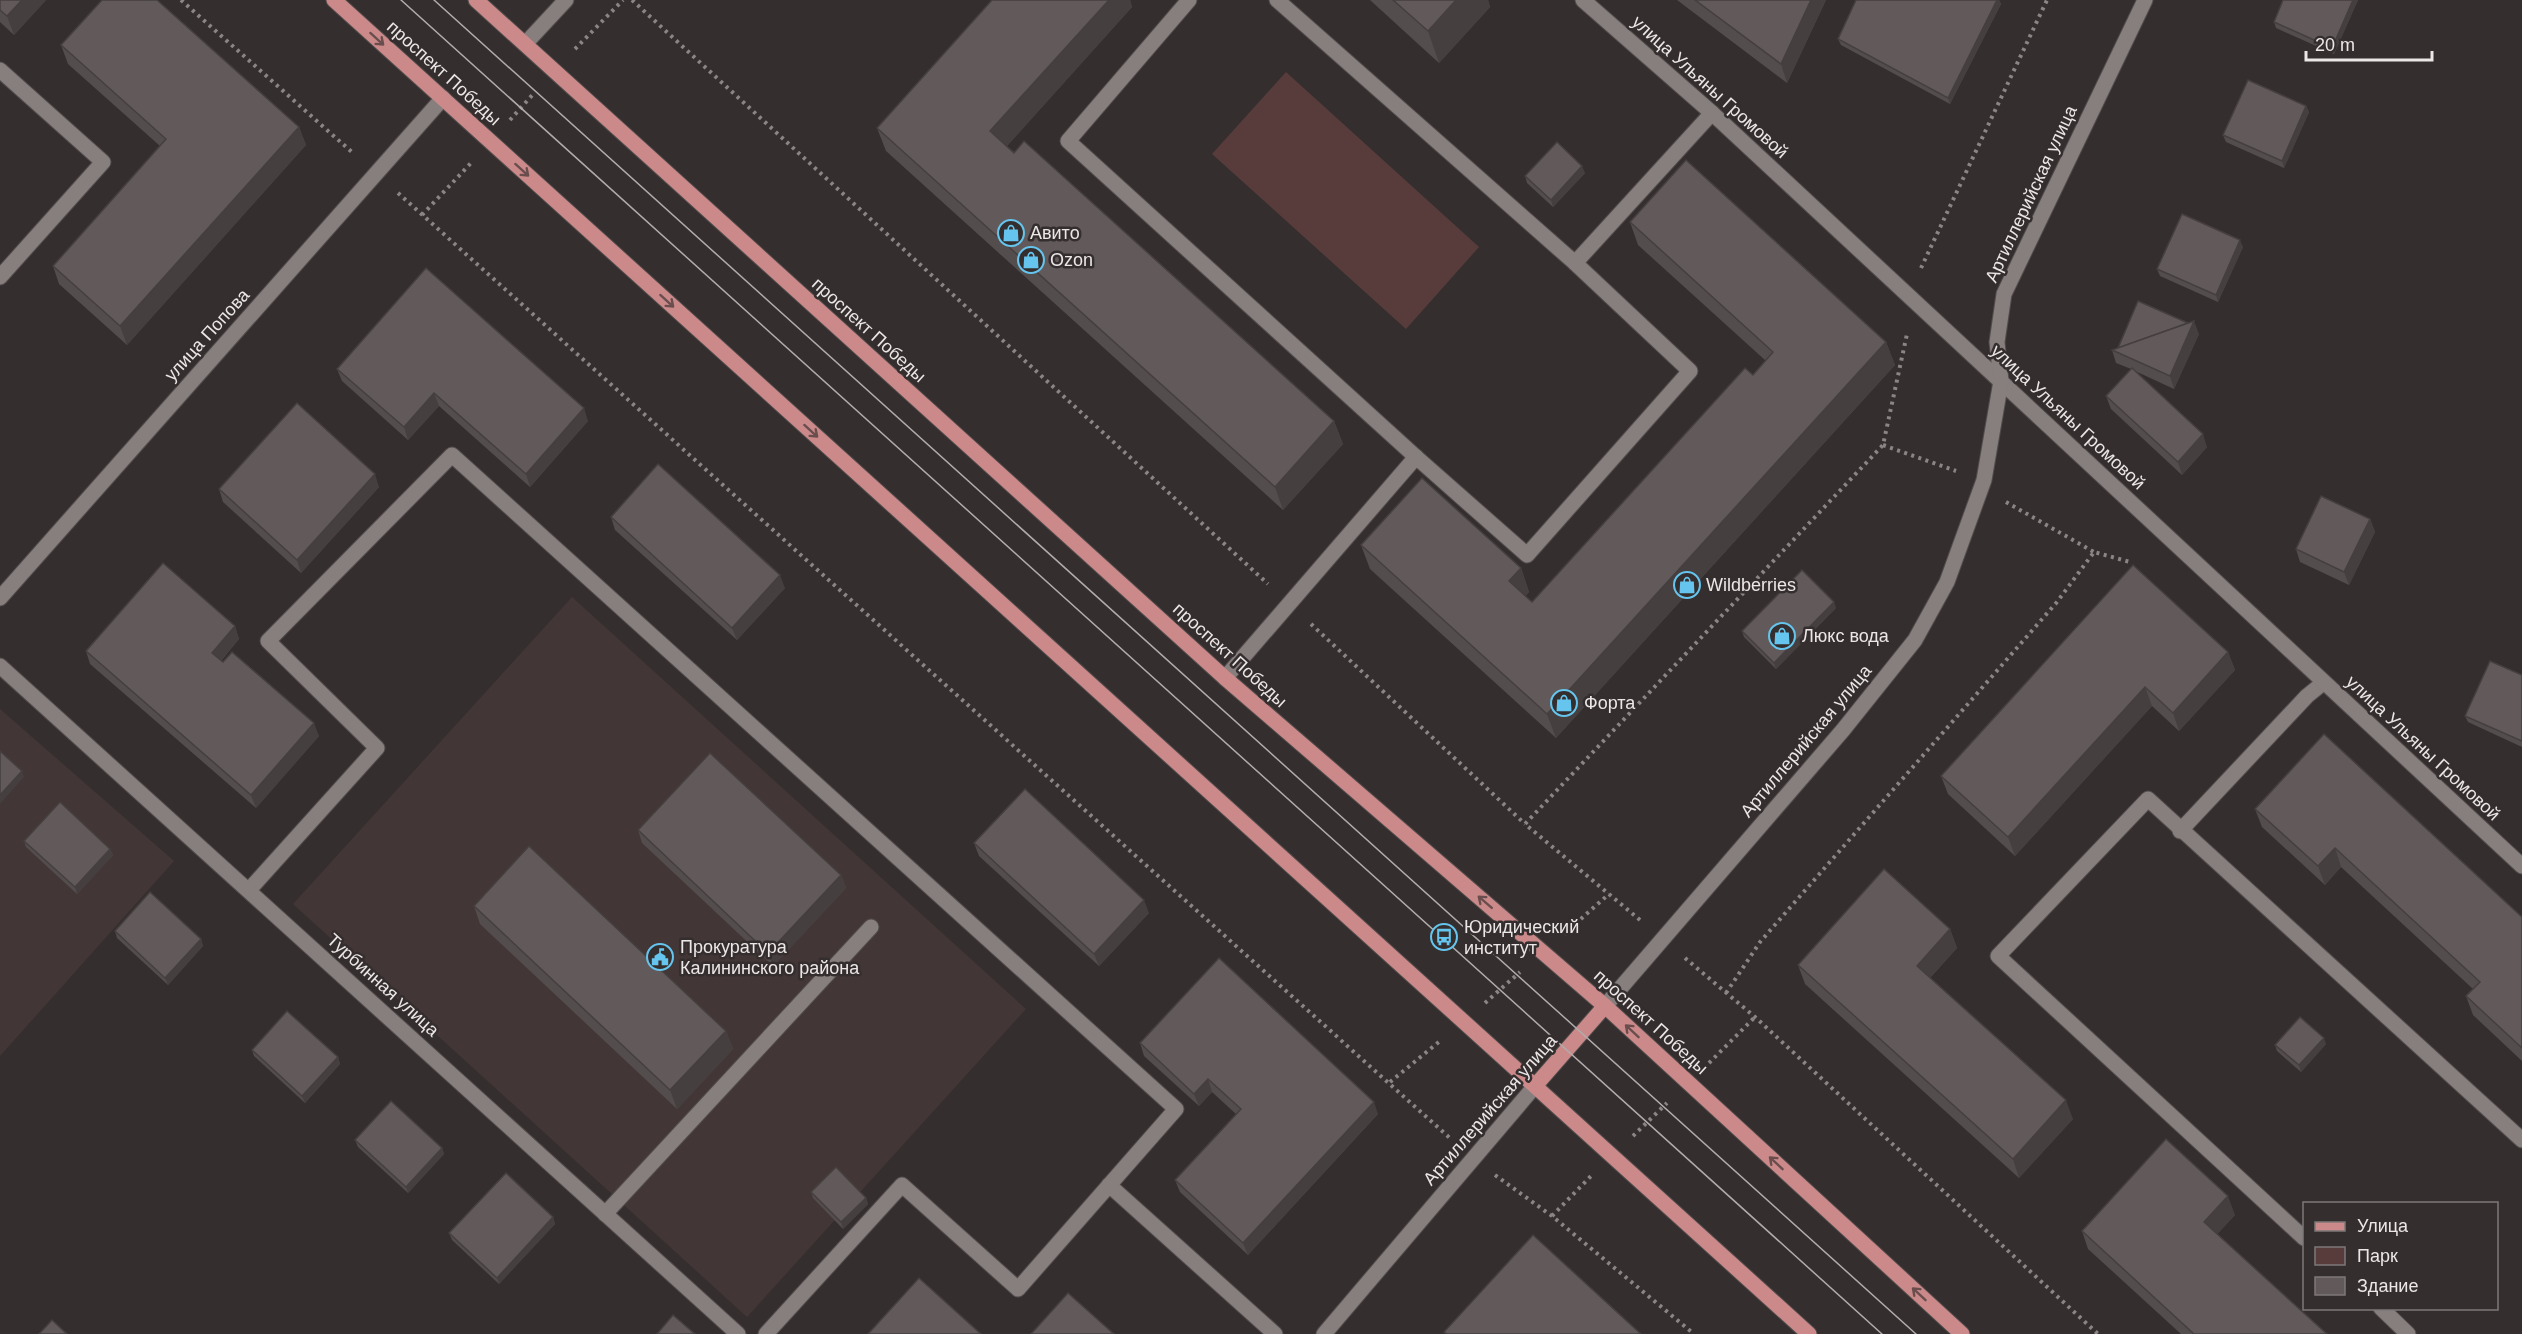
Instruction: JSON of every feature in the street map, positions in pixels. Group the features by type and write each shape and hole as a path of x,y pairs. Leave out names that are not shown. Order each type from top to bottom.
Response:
{"main road":[{"name":"проспект Победы","path":"334,0 1809,1334"},
{"name":"проспект Победы","path":"476,0 1225,678 1605,1006 1962,1334"},
{"name":"Артиллерийская улица","path":"1535,1086 1605,1006"}],"street":[{"path":"525,44 566,0"},
{"path":"1189,0 1068,141 1527,555 1690,371 1575,263 1277,0"},
{"name":"улица Ульяны Громовой","path":"1583,0 1712,113 2522,866"},
{"name":"Артиллерийская улица","path":"1605,1006 1843,730 1915,640 1947,582 1984,480 2001,381 1997,342 2004,294 2145,0"},
{"path":"0,70 103,162 0,277"},
{"name":"улица Попова","path":"0,598 443,98"},
{"path":"1575,263 1712,113"},
{"path":"249,890 377,748 268,641 452,455 1176,1109 1018,1289 902,1185 766,1334"},
{"path":"1225,678 1416,457"},
{"name":"Турбинная улица","path":"0,666 738,1334"},
{"path":"2180,831 2307,696 2323,683"},
{"path":"2303,1237 1998,956 2148,799 2180,831 2522,1140"},
{"path":"605,1214 871,927"},
{"name":"Артиллерийская улица","path":"1324,1334 1535,1086"},
{"path":"1109,1185 1275,1334"},
{"path":"2383,1310 2408,1334"}],"path":[{"path":"181,0 1390,1082 1472,1159 1552,1216 1694,1334"},
{"path":"422,215 554,71 623,0"},
{"path":"632,0 1526,824 1755,1017 2098,1334"},
{"path":"1526,824 1883,445 1922,267 2047,0"},
{"path":"1726,993 1760,942 2057,602 2094,552 2130,562"},
{"path":"1390,1082 1464,1021 1609,894"},
{"path":"1552,1216 1755,1017"}],"shaded area":[{"name":"Прокуратура Калининского района","path":"572,597 1026,1009 747,1317 293,904"},
{"path":"0,709 174,861 0,1056"}],"green space":[{"path":"1286,72 1479,247 1406,329 1212,154"}],"building":[{"path":"0,0 22,0 7,16 0,10"},
{"path":"102,0 157,0 299,127 120,326 53,266 166,139 61,45"},
{"path":"992,0 1109,0 990,131 1014,153 1024,141 1334,421 1275,487 877,128"},
{"path":"1393,0 1456,0 1428,31"},
{"path":"1695,0 1811,0 1781,64"},
{"path":"1856,0 1997,0 1948,98 1838,39"},
{"path":"2283,0 2353,0 2332,48 2274,22"},
{"path":"2248,80 2306,106 2282,161 2223,135"},
{"path":"1557,142 1582,166 1551,200 1525,176"},
{"path":"1686,160 1886,342 1547,714 1361,545 1422,478 1521,568 1509,581 1532,602 1745,368 1753,375 1773,352 1630,222"},
{"path":"2182,214 2240,240 2216,295 2157,269"},
{"path":"426,268 584,408 526,474 434,393 404,427 337,369"},
{"path":"2138,301 2188,323 2118,348"},
{"path":"2194,321 2170,376 2112,350"},
{"path":"2132,368 2203,434 2178,462 2106,396"},
{"path":"297,403 375,474 297,560 219,489"},
{"path":"658,464 780,575 732,628 611,517"},
{"path":"2321,496 2370,519 2344,572 2296,549"},
{"path":"163,563 235,626 212,653 223,662 232,652 314,723 251,795 86,651"},
{"path":"2133,565 2228,652 2173,713 2145,687 2008,837 1941,776"},
{"path":"1802,570 1834,602 1774,663 1742,631"},
{"path":"2490,661 2522,675 2522,741 2465,716"},
{"path":"2324,734 2522,917 2522,1048 2466,996 2480,982 2335,848 2318,866 2255,809"},
{"path":"0,751 22,771 0,795"},
{"path":"710,753 841,875 768,953 638,830"},
{"path":"1025,789 1144,900 1094,954 974,843"},
{"path":"60,802 110,849 75,887 24,841"},
{"path":"529,846 726,1031 670,1090 474,906"},
{"path":"1884,869 1950,929 1917,966 2066,1100 2013,1159 1798,965"},
{"path":"150,892 201,939 165,978 115,931"},
{"path":"1219,958 1374,1102 1243,1243 1175,1180 1241,1109 1208,1079 1194,1094 1140,1043"},
{"path":"287,1011 338,1057 302,1096 252,1050"},
{"path":"2300,1017 2324,1038 2299,1065 2275,1045"},
{"path":"391,1101 442,1148 406,1187 355,1140"},
{"path":"2166,1139 2228,1196 2204,1222 2327,1334 2194,1334 2082,1231"},
{"path":"836,1167 866,1198 841,1222 811,1192"},
{"path":"506,1173 553,1217 497,1278 449,1233"},
{"path":"1533,1235 1641,1334 1447,1334 1444,1332"},
{"path":"919,1278 981,1334 868,1334"},
{"path":"1068,1293 1114,1334 1031,1334"},
{"path":"673,1315 695,1334 657,1334"},
{"path":"52,1320 67,1334 39,1334"}],"tram line":[{"path":"401,0 1882,1334"},
{"path":"434,0 1916,1334"}],"place":[{"name":"Авито","path":"1011,233"},
{"name":"Ozon","path":"1031,260"},
{"name":"Wildberries","path":"1687,585"},
{"name":"Люкс вода","path":"1782,636"},
{"name":"Форта","path":"1564,703"},
{"name":"Юридический институт","path":"1444,937"},
{"name":"Прокуратура Калининского района","path":"660,957"}]}
